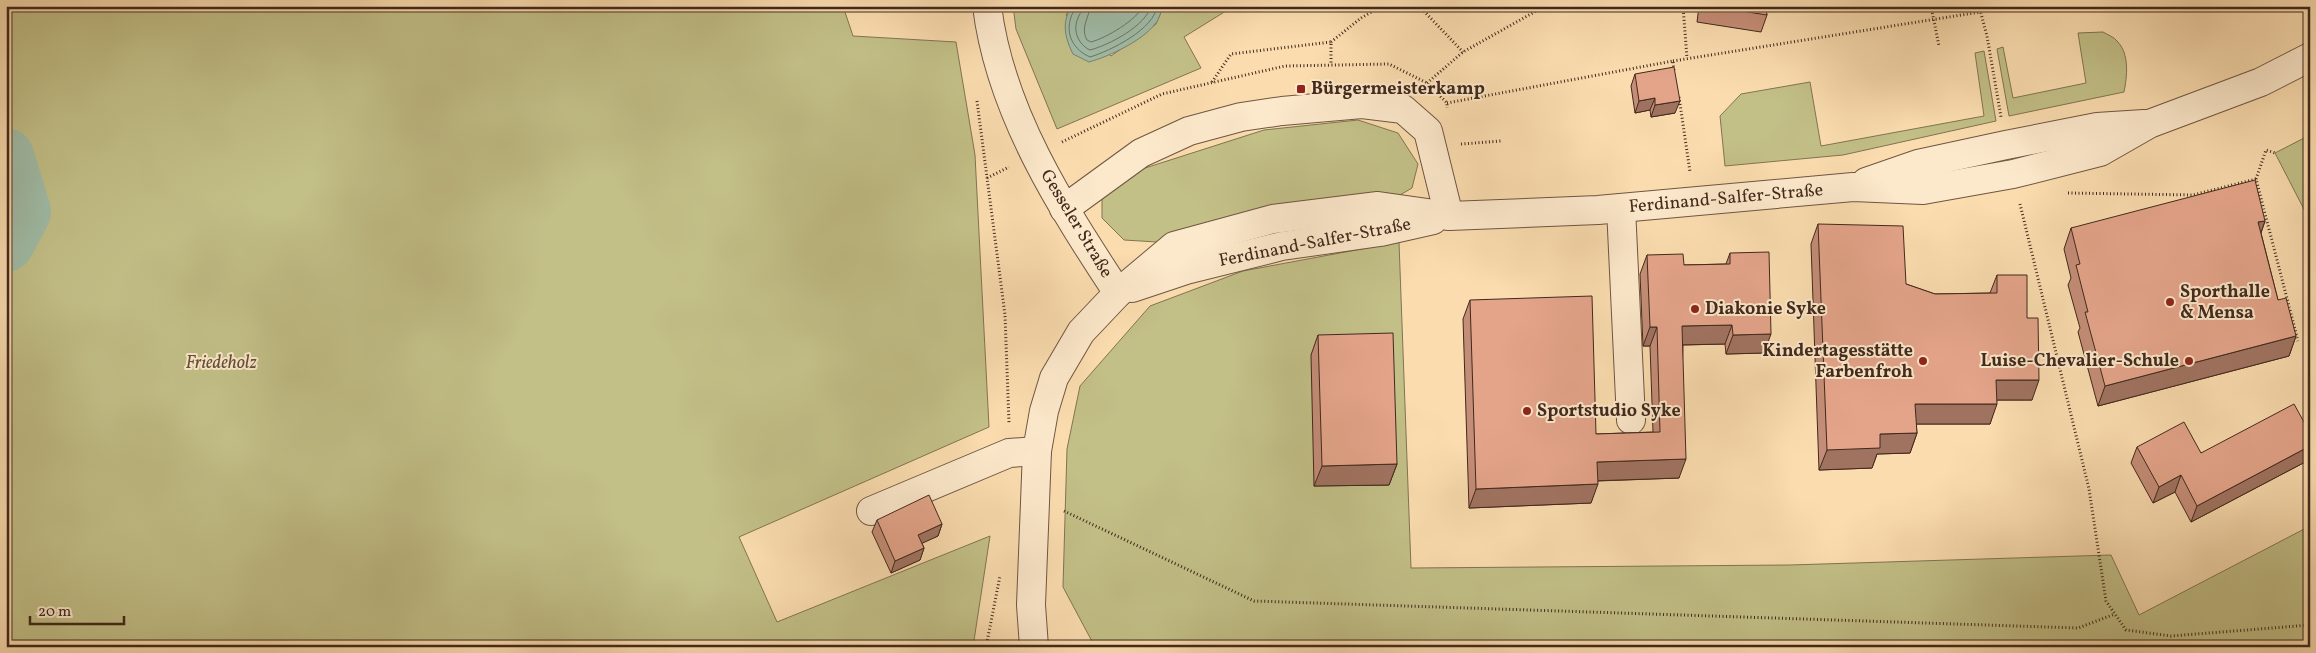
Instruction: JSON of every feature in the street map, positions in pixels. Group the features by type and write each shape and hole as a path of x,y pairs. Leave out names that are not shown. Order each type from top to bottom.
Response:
{"street":[{"name":"Gesseler Straße","path":"987,6 1005,85 1036,154 1064,209 1118,293 1081,332 1054,378 1044,411 1036,451 1032,605 1034,647"},
{"name":"Ferdinand-Salfer-Straße","path":"1118,293 1174,246 1273,219 1378,206 1449,216 1621,208 1853,187 1923,190 2013,174 2100,152 2149,124 2261,82 2310,57"},
{"path":"1064,209 1141,153 1189,131 1241,117 1282,110 1362,104 1403,110 1428,131 1449,216"},
{"name":"Ferdinand-Salfer-Straße","path":"1853,187 1918,164 2097,127 2149,124"},
{"path":"1621,208 1631,420"},
{"path":"871,511 1010,453 1036,451"},
{"name":"Gesseler Straße","path":"1020,647 1032,605"}],"path":[{"path":"1211,82 1232,54 1331,42 1361,18 1382,6"},
{"path":"1419,6 1464,52"},
{"path":"1427,83 1464,52 1545,6"},
{"path":"1683,6 1687,58"},
{"path":"1931,6 1939,46"},
{"path":"1979,6 1987,36 2002,125"},
{"path":"1447,103 1687,58 1980,12"},
{"path":"1331,42 1331,65"},
{"path":"1673,61 1676,79"},
{"path":"1036,154 1162,94 1285,66 1389,64 1427,83 1447,103 1448,112"},
{"path":"1678,89 1691,178"},
{"path":"1453,144 1501,141"},
{"path":"2275,153 2266,150 2256,179 2298,341"},
{"path":"2013,174 2090,489 2106,601 2126,630 2171,636 2310,625"},
{"path":"987,178 1005,315 1010,453"},
{"path":"2066,192 2193,196 2256,179"},
{"path":"1035,497 1254,601 2078,628 2115,614"},
{"path":"986,647 998,594 1001,566"}],"green space":[{"name":"Friedeholz","path":"6,6 843,6 853,36 956,42 975,155 989,427 739,537 777,622 990,536 973,647 6,647"},
{"path":"1013,6 1072,6 1066,15 1111,56 1156,24 1162,10 1161,6 1234,6 1184,37 1201,68 1057,129 1016,29"},
{"path":"2103,32 2113,37 2124,52 2127,73 2124,92 2009,116 1997,49 2003,47 2013,98 2086,83 2078,33"},
{"path":"1984,51 1996,121 1843,155 1725,166 1720,116 1741,94 1810,82 1821,146 1984,116 1975,53"},
{"path":"1358,120 1398,133 1418,164 1412,188 1400,195 1247,216 1157,242 1124,240 1102,218 1102,193 1142,169 1264,130"},
{"path":"2310,135 2310,221 2275,153"},
{"path":"1399,242 1411,568 1790,565 2111,555 2139,615 2310,526 2310,647 1095,647 1063,587 1067,449 1080,386 1150,306 1243,271"}],"water":[{"path":"1072,6 1161,6 1162,9 1156,22 1134,42 1116,52 1089,62 1073,54 1068,42 1065,24"}],"building":[{"path":"1709,6 1765,6 1767,15"},
{"path":"1674,67 1680,101 1655,105 1655,98 1639,101 1635,74"},
{"name":"Sporthalle & Mensa","path":"2255,180 2265,221 2258,222 2278,300 2286,298 2296,336 2105,386 2085,312 2088,312 2076,265 2080,264 2071,228"},
{"name":"Kindertagesstätte Farbenfroh","path":"1818,224 1903,226 1906,284 1935,294 1997,293 1997,275 2027,275 2027,318 2038,318 2039,380 1996,380 1997,404 1915,404 1917,433 1880,434 1880,448 1827,450"},
{"path":"1769,252 1771,334 1733,335 1732,325 1682,326 1686,459 1597,462 1598,484 1476,489 1470,300 1592,296 1596,434 1660,432 1657,327 1650,327 1647,255 1683,254 1684,265 1730,264 1730,253"},
{"path":"1393,333 1397,464 1322,466 1318,335"},
{"path":"2294,404 2310,433 2310,446 2197,506 2181,475 2159,487 2137,447 2184,422 2201,453"},
{"path":"929,495 942,524 918,535 924,548 895,561 877,520"}],"waterway":[{"path":"6,156 23,212 6,244"}],"place":[{"name":"Bürgermeisterkamp","path":"1301,89"},
{"name":"Sporthalle & Mensa","path":"2170,302"},
{"name":"Diakonie Syke","path":"1695,309"},
{"name":"Kindertagesstätte Farbenfroh","path":"1923,361"},
{"name":"Luise-Chevalier-Schule","path":"2189,361"},
{"name":"Sportstudio Syke","path":"1527,411"}]}
